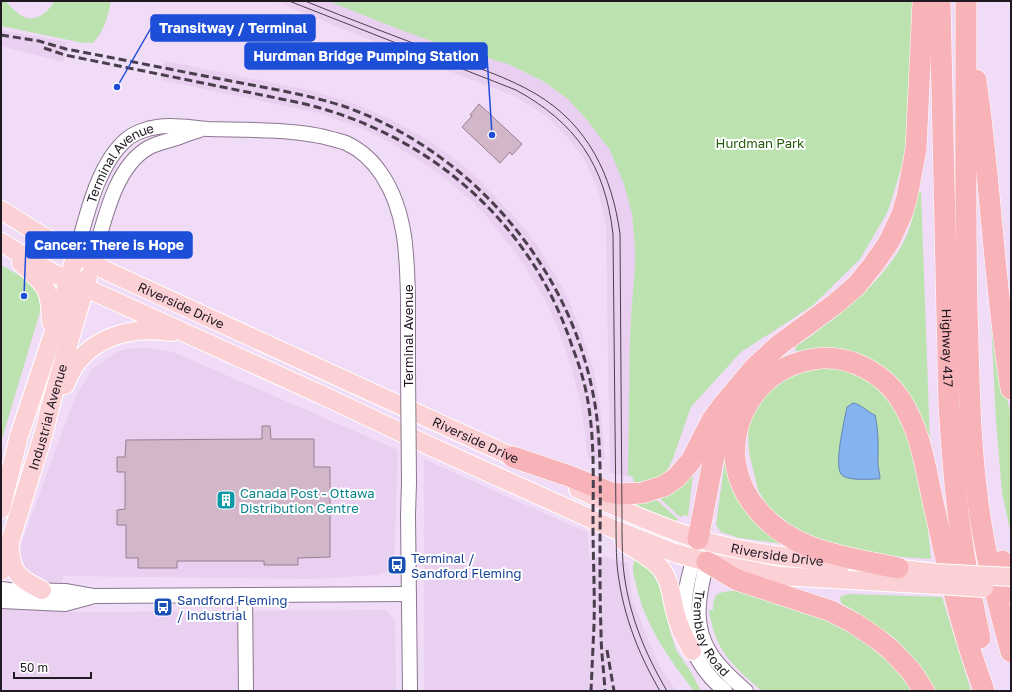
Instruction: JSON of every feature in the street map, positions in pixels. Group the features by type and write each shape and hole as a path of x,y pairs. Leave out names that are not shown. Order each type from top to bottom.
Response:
{"highway":[{"path":"513,457 609,492 631,494 651,491 664,486 676,478 684,470 698,448 712,420 734,390 755,367 779,346 836,304 856,286 881,254 895,230 907,197 916,149 923,1"},
{"name":"Highway 417","path":"940,1 949,406 953,464 960,528 971,597 994,691"},
{"path":"968,1 983,128 1002,328 1011,389"},
{"name":"Highway 417","path":"968,1 966,261 969,399 977,495 982,528 995,591 1011,652"},
{"path":"898,568 819,550 793,540 761,515 745,492 736,467 735,439 738,425 742,412 751,398 766,382 781,370 801,362 814,359 839,359 872,371 900,398 914,425 920,445 965,634 984,691"},
{"path":"705,541 720,430 724,414 734,390"},
{"path":"972,435 1011,593"},
{"path":"700,561 737,580 831,612 854,623 891,650 911,671 924,691"}],"main road":[{"name":"Riverside Drive","path":"1,210 41,236 109,272 513,457 618,509 705,541 781,556 898,568 937,579"},
{"name":"Riverside Drive","path":"1,244 68,279 194,338 641,541 700,561 780,576 982,581"},
{"path":"1,244 42,283 50,297 52,337"},
{"name":"Industrial Avenue","path":"2,505 19,436 52,337 76,254"},
{"name":"Industrial Avenue","path":"1,571 44,432 92,263"},
{"path":"44,432 62,396 72,370 79,359 100,343 121,334 137,331 164,331 194,338"},
{"path":"576,512 661,568 670,586 674,611 684,638 692,651"},
{"path":"10,543 11,559 18,575 25,581 42,590"},
{"path":"982,581 1011,577"},
{"path":"982,581 1011,589"}],"street":[{"name":"Terminal Avenue","path":"76,254 100,177 115,152 127,139 135,134 156,127 177,125 206,129 276,131 308,134 345,143 362,152 374,163 383,176 395,200 403,227 408,266 410,691"},
{"name":"Terminal Avenue","path":"92,263 114,194 132,162 140,153 155,145 206,129"},
{"name":"Tremblay Road","path":"705,541 700,561 686,590 684,614 692,651 705,671 725,691"},
{"name":"Tremblay Road","path":"700,561 699,626 703,640 710,655 720,667 746,691"},
{"path":"1,589 65,591 94,596 409,594"},
{"path":"245,595 246,691"},
{"path":"1,602 65,604 94,596"}],"shaded area":[{"path":"275,1 328,1 434,42 508,64 543,81 568,99 587,120 610,150 624,183 632,214 635,246 635,269 630,337 628,476 610,473 606,225 597,187 584,159 566,136 545,115 514,96 392,49"},
{"path":"1,30 67,42 63,62 1,46"},
{"path":"165,61 308,90 350,102 388,118 427,139 463,165 513,215 537,245 562,287 580,327 594,372 600,405 605,460 588,458 581,405 571,366 560,333 545,299 516,253 473,202 440,174 422,162 386,140 363,129 319,113 161,80"},
{"path":"144,347 173,352 398,450 394,563 386,572 378,575 313,579 63,576 61,612 385,610 395,619 396,691 1,691 1,613 22,542 75,397 93,368 121,350"},
{"path":"424,459 588,533 589,557 604,557 628,563 632,598 660,667 676,691 424,691"}],"green space":[{"path":"1,1 5,1 22,16 31,19 44,14 54,1 111,1 107,18 100,34 93,43 83,43 1,26"},
{"name":"Hurdman Park","path":"328,1 913,1 910,140 888,211 860,259 812,306 741,352 691,407 672,461 665,474 653,482 634,482 632,476 628,476 630,337 635,269 635,246 632,214 624,184 610,150 587,120 568,99 543,81 508,64 434,42"},
{"path":"918,192 921,192 930,444 890,373 859,353 830,347 797,353 795,347 842,312 872,285 885,270 896,255 910,228"},
{"path":"1,265 31,282 39,290 43,302 1,442"},
{"path":"991,320 1011,417 1011,534 1002,493 996,421"},
{"path":"828,366 847,369 871,382 882,391 893,405 911,447 927,519 931,559 875,555 815,542 780,520 767,505 758,490 749,452 748,431 751,417 762,399 776,385 792,374"},
{"path":"725,460 784,544 739,538 721,532 716,525"},
{"path":"693,474 688,516 684,515 680,517 656,495"},
{"path":"652,496 678,519 674,523 633,507 633,498"},
{"path":"635,560 659,579 670,631 676,650 689,669 701,691 694,691 667,654 651,627 640,599 634,578 633,569"},
{"path":"731,591 756,593 822,619 857,636 887,659 901,674 913,691 762,691 726,656 720,647 712,624 709,610 713,610 716,595"},
{"path":"849,594 942,597 971,691 932,691 851,611 852,609 842,604 840,599 841,596"}],"water":[{"path":"853,403 875,415 878,433 878,465 880,479 851,479 846,478 840,472 839,454 842,432 847,407"}],"building":[{"path":"479,104 522,144 512,155 510,152 500,163 462,127 472,116 470,115"},
{"name":"Canada Post - Ottawa Distribution Centre","path":"262,426 270,426 271,439 314,439 314,467 330,467 330,557 298,558 298,565 264,565 264,561 177,561 177,568 138,568 138,558 126,558 126,525 117,525 117,510 125,509 125,472 117,472 117,457 125,457 126,440 262,439"}],"tram line":[{"path":"289,1 516,90 537,103 571,132 584,148 595,167 603,187 609,209 613,234 616,541 619,581 631,630 644,661 660,691"},
{"path":"305,1 514,82 536,94 554,106 570,121 583,136 604,172 611,192 620,234 622,541 625,581 628,598 644,646 667,691"}],"railway":[{"path":"1,35 39,41 66,49 316,98 346,107 393,128 437,155 477,187 512,225 542,267 567,312 585,360 596,411 600,462 601,647 605,691"},
{"path":"44,48 65,55 301,103 347,117 391,136 432,160 469,189 502,222 530,260 554,301 577,360 587,395 592,433 593,464 594,613 591,691"},
{"path":"607,650 614,691"}],"place":[{"name":"Transitway / Terminal","path":"117,87"},
{"name":"Hurdman Bridge Pumping Station","path":"492,135"},
{"name":"Cancer: There is Hope","path":"24,296"},
{"name":"Canada Post - Ottawa Distribution Centre","path":"226,500"},
{"name":"Terminal / Sandford Fleming","path":"397,565"},
{"name":"Sandford Fleming / Industrial","path":"163,607"}]}
